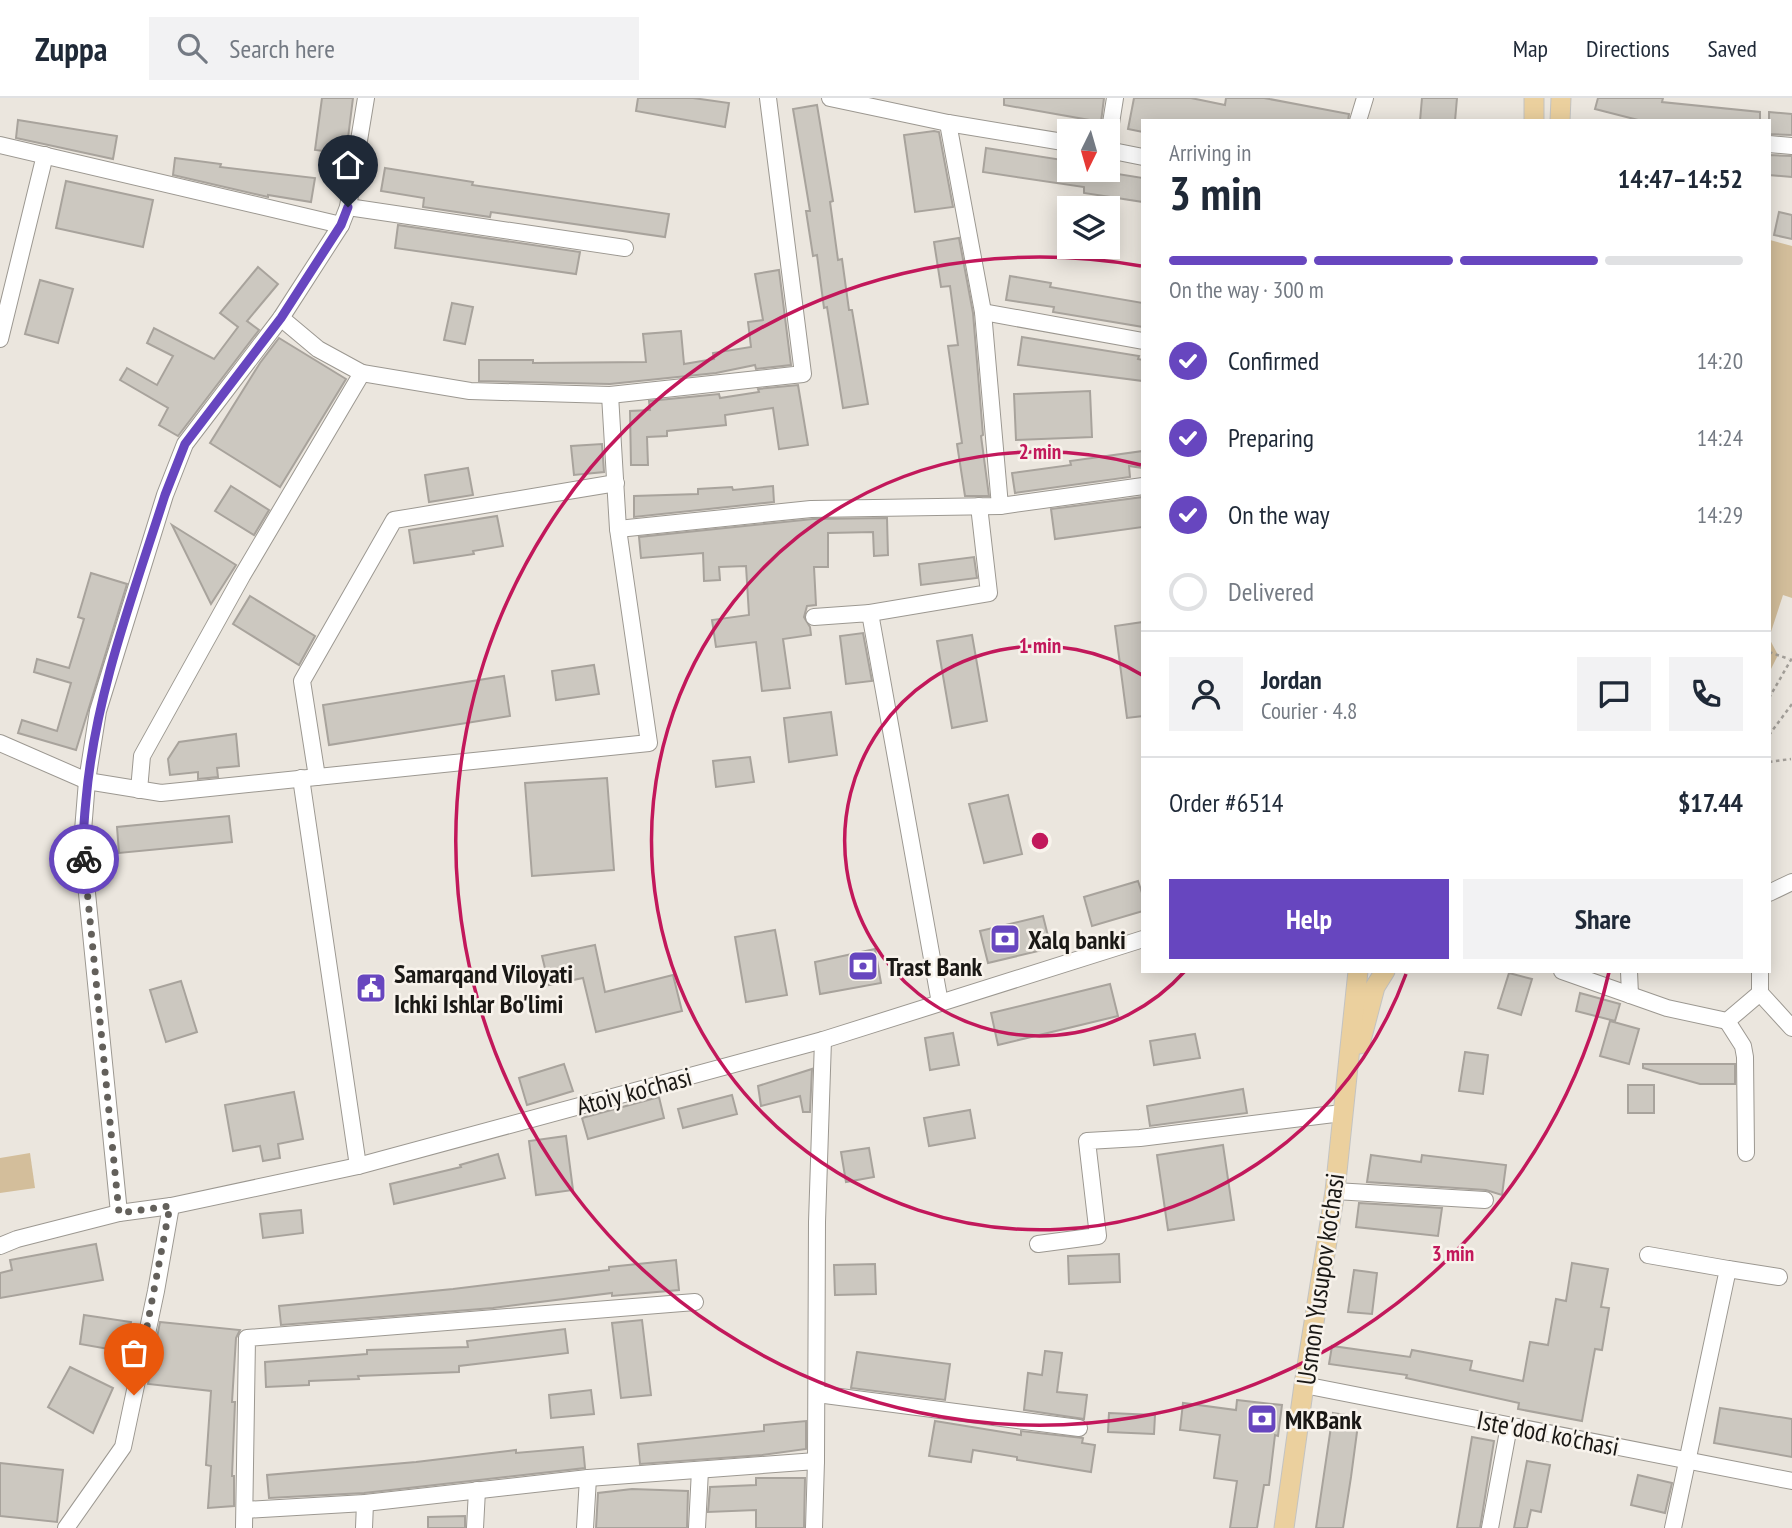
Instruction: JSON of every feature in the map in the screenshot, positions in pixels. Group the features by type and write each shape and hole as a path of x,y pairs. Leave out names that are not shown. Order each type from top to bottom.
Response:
{"main road":[{"path":"1534,98 1534,119"},
{"path":"1560,119 1561,98"},
{"name":"Usmon Yusupov ko'chasi","path":"1284,1528 1335,1191 1358,973"},
{"name":"Usmon Yusupov ko'chasi","path":"1342,1112 1375,987 1384,973"}],"street":[{"path":"119,1213 82,843 87,781 98,711 165,495 185,444 281,318 341,225 348,207 366,98"},
{"path":"281,318 318,349 362,373 470,391 610,395 803,374 768,98"},
{"path":"830,98 948,123 1057,141"},
{"path":"1112,119 1115,98"},
{"path":"1359,119 1365,98"},
{"path":"948,123 983,312 1000,506"},
{"path":"1771,144 1792,146"},
{"path":"0,145 341,225"},
{"path":"1120,152 1141,157"},
{"path":"0,339 45,155"},
{"path":"348,207 625,248"},
{"path":"983,312 1141,341"},
{"path":"139,790 142,756 242,576 362,373"},
{"path":"0,743 87,781 161,793 649,743 618,528 610,395"},
{"path":"358,1166 309,777 302,681 394,520 616,483"},
{"path":"618,528 811,509 1000,506 1141,486"},
{"path":"814,617 870,613 989,593 979,506"},
{"path":"870,613 940,1003"},
{"path":"1771,892 1792,882"},
{"name":"Atoiy ko'chasi","path":"0,1246 17,1239 119,1213 170,1206 358,1166 823,1040 1141,940"},
{"path":"1568,973 1667,1008 1727,1021 1743,1046 1745,1057 1746,1153"},
{"path":"1629,973 1630,995"},
{"path":"1760,973 1759,993 1792,1028"},
{"path":"1727,1021 1759,993"},
{"path":"814,1528 817,1222 823,1040"},
{"path":"1038,1244 1098,1236 1087,1141 1140,1138 1342,1112"},
{"path":"1335,1191 1486,1200"},
{"path":"66,1528 123,1447 156,1291 170,1206"},
{"path":"1648,1255 1779,1277"},
{"path":"1673,1528 1728,1269"},
{"path":"244,1528 247,1338 695,1302"},
{"name":"Iste'dod ko'chasi","path":"1304,1385 1792,1481"},
{"path":"817,1394 1079,1428"},
{"path":"1490,1528 1508,1426"},
{"path":"245,1510 365,1503 588,1478 816,1461"},
{"path":"697,1528 700,1471"},
{"path":"585,1528 588,1478"},
{"path":"475,1528 477,1490"},
{"path":"364,1528 365,1503"}],"path":[{"path":"1771,653 1791,659 1771,694"},
{"path":"1771,732 1792,704"},
{"path":"1771,762 1791,759"}],"shaded area":[{"path":"1771,240 1792,246 1792,598 1783,595 1771,632"},
{"path":"1771,642 1778,655 1771,669"},
{"path":"30,1153 35,1188 0,1193 0,1158"}],"building":[{"path":"322,98 353,98 346,154 315,150"},
{"path":"638,98 693,98 729,103 725,127 636,111"},
{"path":"1004,98 1104,98 1101,119 1084,119 1004,105"},
{"path":"1134,98 1191,98 1225,105 1226,98 1264,98 1349,114 1348,119 1141,119 1141,132 1128,129"},
{"path":"1422,98 1457,98 1455,119 1420,119"},
{"path":"1598,98 1663,98 1662,102 1760,112 1760,119 1634,119 1595,109"},
{"path":"817,105 833,201 830,202 838,260 842,259 849,310 852,310 868,404 843,408 817,255 813,256 806,211 810,211 793,109"},
{"path":"1769,112 1792,114 1792,135 1771,134"},
{"path":"18,120 117,136 113,159 16,138"},
{"path":"939,132 953,207 915,212 904,135"},
{"path":"986,148 1057,159 1057,182 1120,182 1120,174 1141,178 1141,202 1120,198 1120,196 1084,193 1084,187 983,172"},
{"path":"1771,155 1792,156 1792,177 1771,175"},
{"path":"175,158 221,164 220,167 315,178 311,202 268,197 173,175"},
{"path":"385,168 473,182 472,185 669,214 665,237 491,212 490,217 423,207 424,198 381,191"},
{"path":"66,181 153,200 143,247 56,228"},
{"path":"1779,212 1792,215 1792,239 1774,235"},
{"path":"398,225 580,252 576,274 395,248"},
{"path":"959,238 973,313 981,436 989,496 965,496 957,444 962,443 948,346 958,345 950,286 941,287 934,242"},
{"path":"258,267 278,284 247,321 259,330 178,436 159,425 168,408 120,380 127,368 157,385 173,356 147,343 154,328 214,359 238,327 220,313"},
{"path":"779,270 791,365 756,369 755,365 716,373 610,384 479,381 479,360 533,360 533,363 646,362 643,334 681,331 684,364 714,359 713,353 751,347 748,322 763,320 755,274"},
{"path":"1010,276 1051,283 1050,287 1141,303 1141,327 1053,312 1054,307 1006,300"},
{"path":"40,280 73,289 58,343 25,334"},
{"path":"452,303 473,307 465,344 444,340"},
{"path":"1022,337 1139,356 1141,381 1018,365"},
{"path":"279,338 346,379 280,487 210,443 260,363"},
{"path":"798,385 808,445 779,449 773,408 725,415 726,425 667,431 667,436 647,437 648,465 631,465 630,411 650,410 649,401 719,394 720,398 759,392 758,389"},
{"path":"1090,391 1092,437 1016,440 1014,394"},
{"path":"602,444 604,472 574,475 571,446"},
{"path":"1141,451 1141,468 1129,466 1130,477 1015,493 1012,473 1071,465 1070,461"},
{"path":"468,468 473,495 429,502 425,475"},
{"path":"231,486 269,510 254,535 215,511"},
{"path":"773,486 774,502 634,517 634,496 698,494 698,489 732,487 733,490"},
{"path":"1141,497 1141,527 1055,539 1051,509"},
{"path":"497,516 503,546 473,551 474,554 414,563 409,530"},
{"path":"887,518 888,555 874,556 873,532 828,533 828,567 814,567 816,605 807,606 804,617 811,635 783,639 790,688 762,691 756,642 716,647 712,620 749,615 746,566 719,567 720,580 704,581 703,553 641,558 639,537 813,519"},
{"path":"172,525 236,565 211,604"},
{"path":"974,557 977,578 921,585 919,564"},
{"path":"91,573 127,584 76,750 18,733 22,720 57,731 71,683 34,672 37,659 69,668 84,619 78,617"},
{"path":"250,596 315,636 299,665 233,624"},
{"path":"1141,622 1141,716 1127,718 1115,626"},
{"path":"863,633 872,681 846,684 840,636"},
{"path":"972,635 987,721 952,728 937,641"},
{"path":"594,665 599,694 556,700 552,671"},
{"path":"504,676 510,716 329,745 323,705"},
{"path":"831,712 837,755 789,762 784,718"},
{"path":"236,734 239,766 217,768 218,777 198,779 198,772 170,775 168,759 179,742"},
{"path":"750,757 754,782 716,787 713,761"},
{"path":"607,778 614,870 532,876 525,783"},
{"path":"1008,795 1022,854 984,863 969,804"},
{"path":"229,816 232,842 119,853 117,827"},
{"path":"1138,881 1141,890 1141,912 1092,926 1084,897"},
{"path":"1043,916 1051,948 988,963 980,931"},
{"path":"775,930 787,995 746,1002 735,937"},
{"path":"595,945 605,992 673,975 682,1011 596,1032 583,978 549,985 542,956"},
{"path":"875,949 881,983 820,994 815,962"},
{"path":"1509,973 1532,979 1521,1015 1498,1008"},
{"path":"181,981 197,1032 166,1042 150,990"},
{"path":"1110,984 1118,1016 998,1045 991,1013"},
{"path":"1580,993 1620,1004 1615,1021 1576,1011"},
{"path":"1610,1021 1639,1029 1629,1064 1600,1056"},
{"path":"953,1033 959,1065 930,1070 925,1038"},
{"path":"1195,1034 1200,1058 1154,1065 1150,1041"},
{"path":"1465,1052 1488,1055 1483,1094 1459,1091"},
{"path":"564,1064 573,1091 527,1105 519,1078"},
{"path":"1643,1064 1735,1064 1735,1084 1700,1084 1643,1068"},
{"path":"812,1069 810,1112 803,1112 800,1096 761,1106 758,1086"},
{"path":"1628,1085 1654,1085 1654,1113 1628,1113"},
{"path":"1243,1089 1247,1113 1150,1126 1147,1106"},
{"path":"294,1092 303,1139 278,1144 280,1158 263,1161 260,1146 233,1151 225,1105"},
{"path":"732,1095 737,1114 683,1128 678,1109"},
{"path":"659,1097 664,1118 588,1139 582,1118"},
{"path":"970,1110 975,1138 929,1146 924,1118"},
{"path":"566,1136 573,1190 536,1195 529,1141"},
{"path":"1223,1145 1234,1220 1168,1230 1157,1155"},
{"path":"869,1148 874,1177 846,1182 841,1152"},
{"path":"498,1154 505,1178 394,1204 390,1184 461,1167 460,1165"},
{"path":"1371,1155 1421,1162 1422,1155 1506,1165 1502,1195 1486,1190 1367,1182"},
{"path":"1359,1203 1442,1208 1438,1236 1356,1227"},
{"path":"301,1210 303,1233 263,1238 260,1214"},
{"path":"96,1244 103,1280 0,1298 0,1273 12,1270 10,1260"},
{"path":"1119,1254 1120,1282 1069,1284 1068,1256"},
{"path":"676,1260 679,1290 612,1296 612,1293 493,1308 281,1325 279,1306 453,1289"},
{"path":"1572,1263 1608,1269 1601,1307 1609,1308 1602,1350 1595,1349 1582,1421 1518,1409 1519,1403 1406,1378 1407,1375 1329,1364 1332,1346 1410,1357 1412,1350 1472,1361 1470,1370 1523,1381 1530,1342 1548,1345 1556,1299 1566,1301"},
{"path":"875,1264 876,1294 835,1295 834,1265"},
{"path":"1354,1270 1377,1273 1372,1314 1348,1312"},
{"path":"84,1315 131,1322 126,1352 80,1344"},
{"path":"642,1320 651,1395 621,1398 612,1323"},
{"path":"160,1322 240,1330 236,1338 232,1402 235,1402 232,1476 234,1506 208,1508 211,1466 206,1465 211,1391 148,1384"},
{"path":"565,1329 568,1353 459,1366 459,1372 358,1376 359,1379 309,1381 309,1385 266,1387 265,1362 367,1354 367,1350 468,1347 467,1341"},
{"path":"1045,1351 1062,1353 1057,1392 1087,1395 1084,1419 1024,1410 1028,1373 1042,1375"},
{"path":"857,1352 950,1364 945,1400 851,1388"},
{"path":"70,1367 113,1388 93,1433 48,1407"},
{"path":"591,1390 594,1414 551,1418 549,1395"},
{"path":"1237,1400 1282,1405 1269,1485 1264,1485 1257,1528 1230,1528 1237,1481 1214,1478 1220,1435 1180,1430 1183,1403 1236,1410"},
{"path":"1720,1408 1792,1419 1792,1457 1714,1443"},
{"path":"1109,1413 1155,1415 1154,1434 1108,1432"},
{"path":"1333,1413 1359,1417 1351,1477 1343,1528 1316,1528"},
{"path":"806,1421 806,1449 640,1464 638,1444 764,1431 764,1425"},
{"path":"935,1421 1021,1435 1021,1431 1083,1438 1082,1443 1095,1445 1091,1472 973,1450 971,1462 929,1456"},
{"path":"1472,1437 1494,1441 1480,1528 1457,1528"},
{"path":"583,1447 585,1468 364,1493 269,1498 267,1475 516,1450 516,1453"},
{"path":"1527,1461 1550,1465 1541,1512 1531,1510 1527,1528 1514,1528"},
{"path":"0,1463 63,1470 57,1522 0,1516"},
{"path":"1638,1475 1672,1483 1665,1513 1631,1505"},
{"path":"756,1478 805,1478 804,1528 756,1528 756,1510 708,1512 710,1487 756,1485"},
{"path":"632,1489 688,1491 687,1528 596,1528 598,1493"},
{"path":"465,1516 465,1528 428,1528 428,1517"}],"way so far":[{"path":"84,859 119,1213 170,1206 156,1291 134,1395"}],"place":[{"name":"Xalq banki","path":"1005,939"},
{"name":"Trast Bank","path":"863,966"},
{"name":"Samarqand Viloyati Ichki Ishlar Bo'limi","path":"371,988"},
{"name":"MKBank","path":"1262,1419"}],"route":[{"path":"84,859 82,843 87,781 98,711 165,495 185,444 281,318 341,225 348,207"}]}
